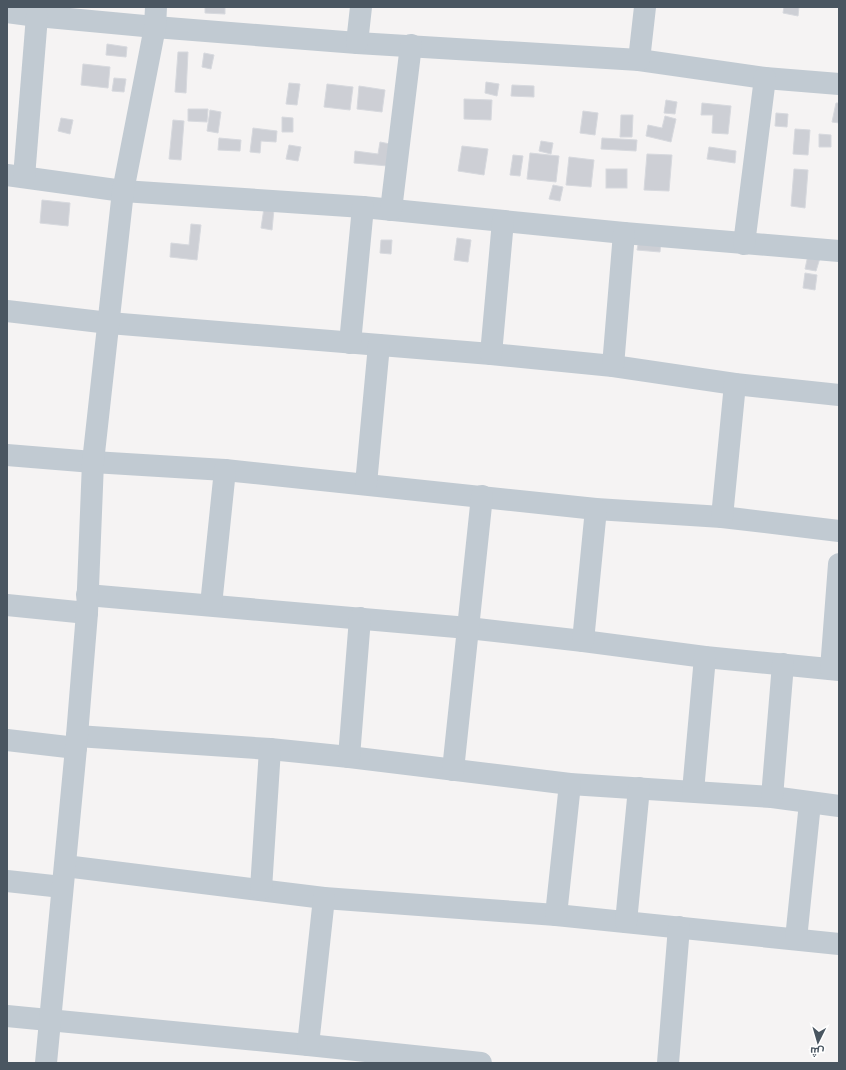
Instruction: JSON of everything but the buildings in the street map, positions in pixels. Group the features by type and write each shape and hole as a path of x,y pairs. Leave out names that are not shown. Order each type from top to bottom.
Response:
{"street":[{"path":"358,43 361,7"},
{"path":"639,60 645,7"},
{"path":"7,12 37,16 155,17 358,43 411,45 639,60 765,78 839,84"},
{"path":"37,16 15,176 123,191 363,207 624,233 839,252"},
{"path":"46,1063 77,742 87,604 93,462 123,191 155,17"},
{"path":"391,210 411,45"},
{"path":"744,244 765,78"},
{"path":"350,343 363,207"},
{"path":"491,354 503,221"},
{"path":"614,366 624,233"},
{"path":"7,311 109,323 491,354 614,366 735,384 839,394"},
{"path":"366,484 379,345"},
{"path":"722,517 735,384"},
{"path":"7,455 225,470 596,509 722,517 839,531"},
{"path":"211,605 225,470"},
{"path":"453,770 482,496"},
{"path":"583,641 596,509"},
{"path":"7,604 211,605 468,628 705,657 835,669 839,564"},
{"path":"349,757 360,618"},
{"path":"693,791 705,657"},
{"path":"772,797 783,664"},
{"path":"7,740 270,749 349,757 570,784 772,797 839,806"},
{"path":"261,889 270,749"},
{"path":"556,915 570,784"},
{"path":"626,922 639,788"},
{"path":"796,939 810,803"},
{"path":"7,882 64,877 261,889 324,898 556,915 839,944"},
{"path":"308,1045 324,898"},
{"path":"668,1063 679,927"},
{"path":"7,1016 481,1063"}]}
